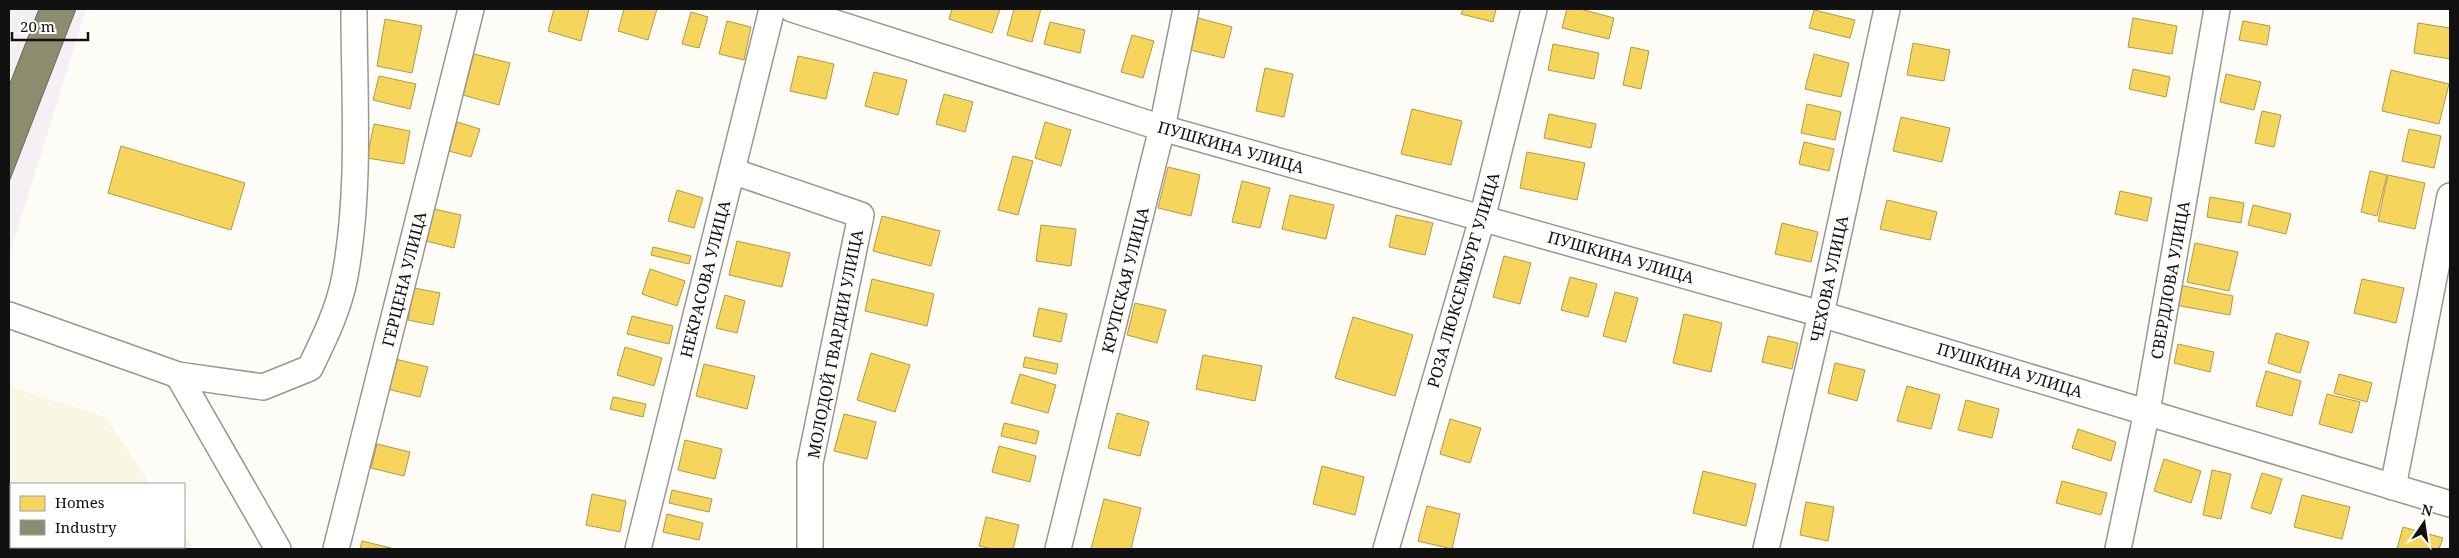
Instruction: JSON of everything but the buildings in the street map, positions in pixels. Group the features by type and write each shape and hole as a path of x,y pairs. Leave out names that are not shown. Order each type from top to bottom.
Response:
{"street":[{"path":"9,315 178,375 263,387 310,368 329,329 345,276 354,190 354,9"},
{"name":"ГЕРЦЕНА УЛИЦА","path":"336,549 471,9"},
{"name":"НЕКРАСОВА УЛИЦА","path":"638,549 772,9"},
{"name":"ПУШКИНА УЛИЦА","path":"792,9 1162,128 1822,314 2148,411 2450,504"},
{"name":"КРУПСКАЯ УЛИЦА","path":"1058,549 1162,128 1186,9"},
{"name":"РОЗА ЛЮКСЕМБУРГ УЛИЦА","path":"1386,549 1482,219 1534,9"},
{"name":"ЧЕХОВА УЛИЦА","path":"1766,549 1822,314 1887,9"},
{"name":"СВЕРДЛОВА УЛИЦА","path":"2118,549 2148,411 2216,9"},
{"name":"МОЛОДОЙ ГВАРДИИ УЛИЦА","path":"732,171 860,215 810,463 810,549"},
{"path":"2393,487 2450,196"},
{"path":"178,375 278,549"}],"shaded area":[{"path":"9,9 86,9 9,257"},
{"path":"9,386 105,417 149,483 10,483 10,548 185,548 185,536 194,549 9,549"}]}
